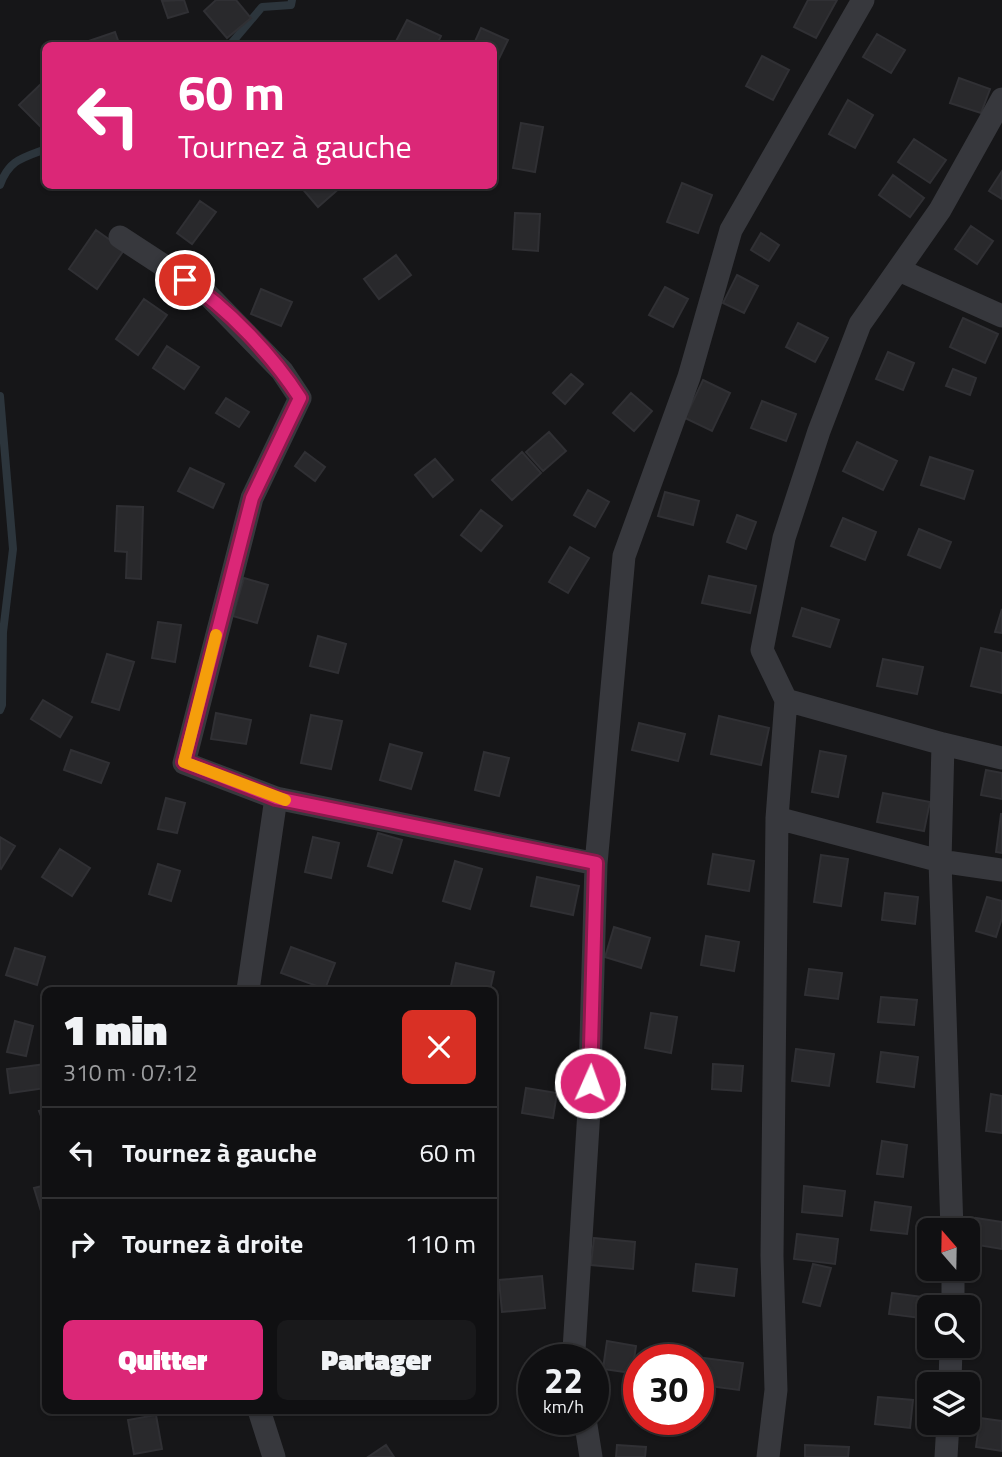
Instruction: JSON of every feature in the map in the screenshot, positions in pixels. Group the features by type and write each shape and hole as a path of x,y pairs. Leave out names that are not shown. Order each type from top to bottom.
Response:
{"street":[{"path":"573,1344 589,1110 596,863 624,556 689,377 731,230 863,0"},
{"path":"768,1457 776,1390 772,1256 777,818 786,700 762,650 784,538 819,431 860,324 940,210 1002,99"},
{"path":"120,237 207,294 282,370 300,398 252,498 184,762 276,798 596,863"},
{"path":"899,270 1002,316"},
{"path":"786,700 1002,758"},
{"path":"943,744 940,861 952,1218"},
{"path":"248,987 276,798"},
{"path":"777,818 940,861 1002,870"},
{"path":"260,1414 274,1457"},
{"path":"587,1435 591,1457"},
{"path":"946,1457 947,1435"}],"building":[{"path":"184,0 188,12 168,18 162,1"},
{"path":"216,0 236,0 251,18 227,38 204,11"},
{"path":"808,0 837,0 816,38 794,27"},
{"path":"407,20 441,36 438,42 396,42"},
{"path":"481,28 508,40 497,63 497,42 475,42"},
{"path":"115,32 119,42 86,42"},
{"path":"877,34 905,50 891,73 863,57"},
{"path":"762,56 789,70 773,100 746,86"},
{"path":"959,78 990,89 981,113 950,103"},
{"path":"42,83 41,127 19,105"},
{"path":"848,100 873,115 855,148 829,134"},
{"path":"521,123 543,127 535,172 513,168"},
{"path":"914,139 946,160 930,183 898,162"},
{"path":"1002,171 1002,199 989,191"},
{"path":"893,175 924,198 910,217 879,195"},
{"path":"682,183 712,195 698,233 667,222"},
{"path":"303,189 339,189 318,207"},
{"path":"200,201 216,212 192,244 177,233"},
{"path":"515,213 540,214 538,251 513,249"},
{"path":"971,226 993,241 977,264 955,249"},
{"path":"96,230 124,250 97,289 69,269"},
{"path":"761,233 779,245 769,261 751,250"},
{"path":"396,255 411,275 379,299 364,279"},
{"path":"737,275 758,286 744,313 723,303"},
{"path":"665,287 688,299 673,327 649,315"},
{"path":"261,289 292,302 281,326 251,314"},
{"path":"144,299 167,315 138,355 116,339"},
{"path":"963,318 998,334 985,363 950,347"},
{"path":"798,323 828,338 815,362 786,347"},
{"path":"167,346 199,367 184,389 153,368"},
{"path":"888,352 914,363 903,390 876,379"},
{"path":"953,369 976,378 970,395 946,386"},
{"path":"571,374 583,384 565,404 553,393"},
{"path":"703,380 730,393 712,431 685,418"},
{"path":"631,393 652,411 634,431 613,413"},
{"path":"226,398 249,412 239,427 216,413"},
{"path":"762,401 796,414 786,441 751,428"},
{"path":"549,432 566,451 543,471 526,452"},
{"path":"857,442 897,461 883,490 843,471"},
{"path":"305,452 325,467 315,481 295,466"},
{"path":"522,452 541,473 512,500 492,480"},
{"path":"930,457 973,471 964,499 921,485"},
{"path":"435,459 453,480 433,497 415,475"},
{"path":"190,468 224,484 213,508 178,491"},
{"path":"588,490 609,502 595,527 574,515"},
{"path":"665,492 699,501 693,525 658,516"},
{"path":"117,506 143,507 141,579 126,578 127,552 115,551"},
{"path":"481,510 502,526 481,551 461,535"},
{"path":"737,515 756,522 746,549 727,542"},
{"path":"843,518 876,532 865,560 831,546"},
{"path":"919,529 951,542 940,568 908,555"},
{"path":"570,547 589,558 568,593 549,582"},
{"path":"709,576 756,586 750,613 702,603"},
{"path":"244,578 268,585 257,623 233,616"},
{"path":"802,608 839,620 830,647 793,636"},
{"path":"1002,609 1002,633 995,632"},
{"path":"158,622 181,625 175,662 152,658"},
{"path":"318,636 346,644 338,673 310,666"},
{"path":"981,648 1002,653 1002,693 971,686"},
{"path":"107,654 134,662 119,710 92,702"},
{"path":"883,659 923,667 917,694 877,686"},
{"path":"43,700 72,717 60,737 31,719"},
{"path":"216,713 251,720 246,744 211,739"},
{"path":"311,715 342,721 331,769 301,763"},
{"path":"719,716 769,728 761,765 711,754"},
{"path":"639,723 685,734 678,761 632,750"},
{"path":"390,744 422,753 411,789 380,780"},
{"path":"71,750 109,763 101,783 64,770"},
{"path":"820,751 846,756 838,797 812,792"},
{"path":"484,752 509,758 499,796 475,790"},
{"path":"986,770 1002,773 1002,799 981,795"},
{"path":"883,793 930,802 924,831 877,822"},
{"path":"166,798 185,803 177,833 158,829"},
{"path":"1002,814 1002,853 996,852"},
{"path":"378,833 402,840 392,873 368,866"},
{"path":"0,837 15,846 1,869 0,868"},
{"path":"313,837 339,843 331,878 305,872"},
{"path":"60,849 90,868 72,896 42,877"},
{"path":"713,854 754,861 749,891 708,884"},
{"path":"821,855 848,859 841,906 814,902"},
{"path":"455,861 482,869 470,909 443,901"},
{"path":"158,864 180,871 171,901 149,894"},
{"path":"537,877 579,886 573,915 531,906"},
{"path":"885,893 918,897 915,924 882,920"},
{"path":"987,897 1002,901 1002,918 996,937 976,931"},
{"path":"614,927 650,938 641,968 605,957"},
{"path":"706,936 739,942 734,971 701,965"},
{"path":"291,947 335,963 326,987 281,973"},
{"path":"15,948 45,957 37,985 6,975"},
{"path":"456,963 494,972 491,987 451,987"},
{"path":"809,969 842,973 838,999 805,995"},
{"path":"881,997 917,1000 914,1025 878,1022"},
{"path":"651,1013 677,1017 671,1053 645,1048"},
{"path":"15,1021 33,1026 26,1056 7,1052"},
{"path":"796,1049 834,1054 829,1086 792,1081"},
{"path":"881,1052 918,1057 914,1087 877,1082"},
{"path":"713,1064 743,1066 741,1091 712,1089"},
{"path":"42,1065 42,1089 10,1093 7,1069"},
{"path":"526,1088 557,1093 553,1118 522,1113"},
{"path":"991,1094 1002,1096 1002,1133 986,1131"},
{"path":"882,1141 907,1145 903,1177 877,1174"},
{"path":"42,1186 42,1214 34,1188"},
{"path":"804,1186 845,1191 842,1216 802,1212"},
{"path":"875,1202 911,1207 907,1234 871,1230"},
{"path":"980,1219 1002,1222 1002,1249 980,1245"},
{"path":"797,1234 838,1239 835,1264 794,1259"},
{"path":"594,1238 635,1242 633,1269 591,1265"},
{"path":"696,1264 737,1269 734,1296 693,1291"},
{"path":"813,1264 831,1268 820,1306 803,1302"},
{"path":"542,1276 545,1308 502,1312 499,1280"},
{"path":"892,1293 917,1296 917,1318 889,1314"},
{"path":"607,1341 624,1344 623,1372 609,1370 609,1344"},
{"path":"714,1359 743,1363 739,1390 714,1387"},
{"path":"878,1397 913,1400 910,1428 875,1424"},
{"path":"156,1415 162,1449 134,1454 128,1420"},
{"path":"980,1418 1002,1421 1002,1451 976,1447 978,1435 980,1435"},
{"path":"386,1445 394,1457 368,1457"},
{"path":"617,1445 646,1447 645,1457 616,1457"},
{"path":"805,1445 849,1447 848,1457 805,1457"}],"waterway":[{"path":"232,42 262,7 291,5 292,0"},
{"path":"0,185 12,165 42,151"},
{"path":"0,396 13,549 3,632 0,710"}],"slow traffic":[{"path":"216,635 184,762 285,800"}],"route":[{"path":"185,280 207,294 282,370 300,398 252,498 184,762 276,798 596,863 590,1083"}]}
